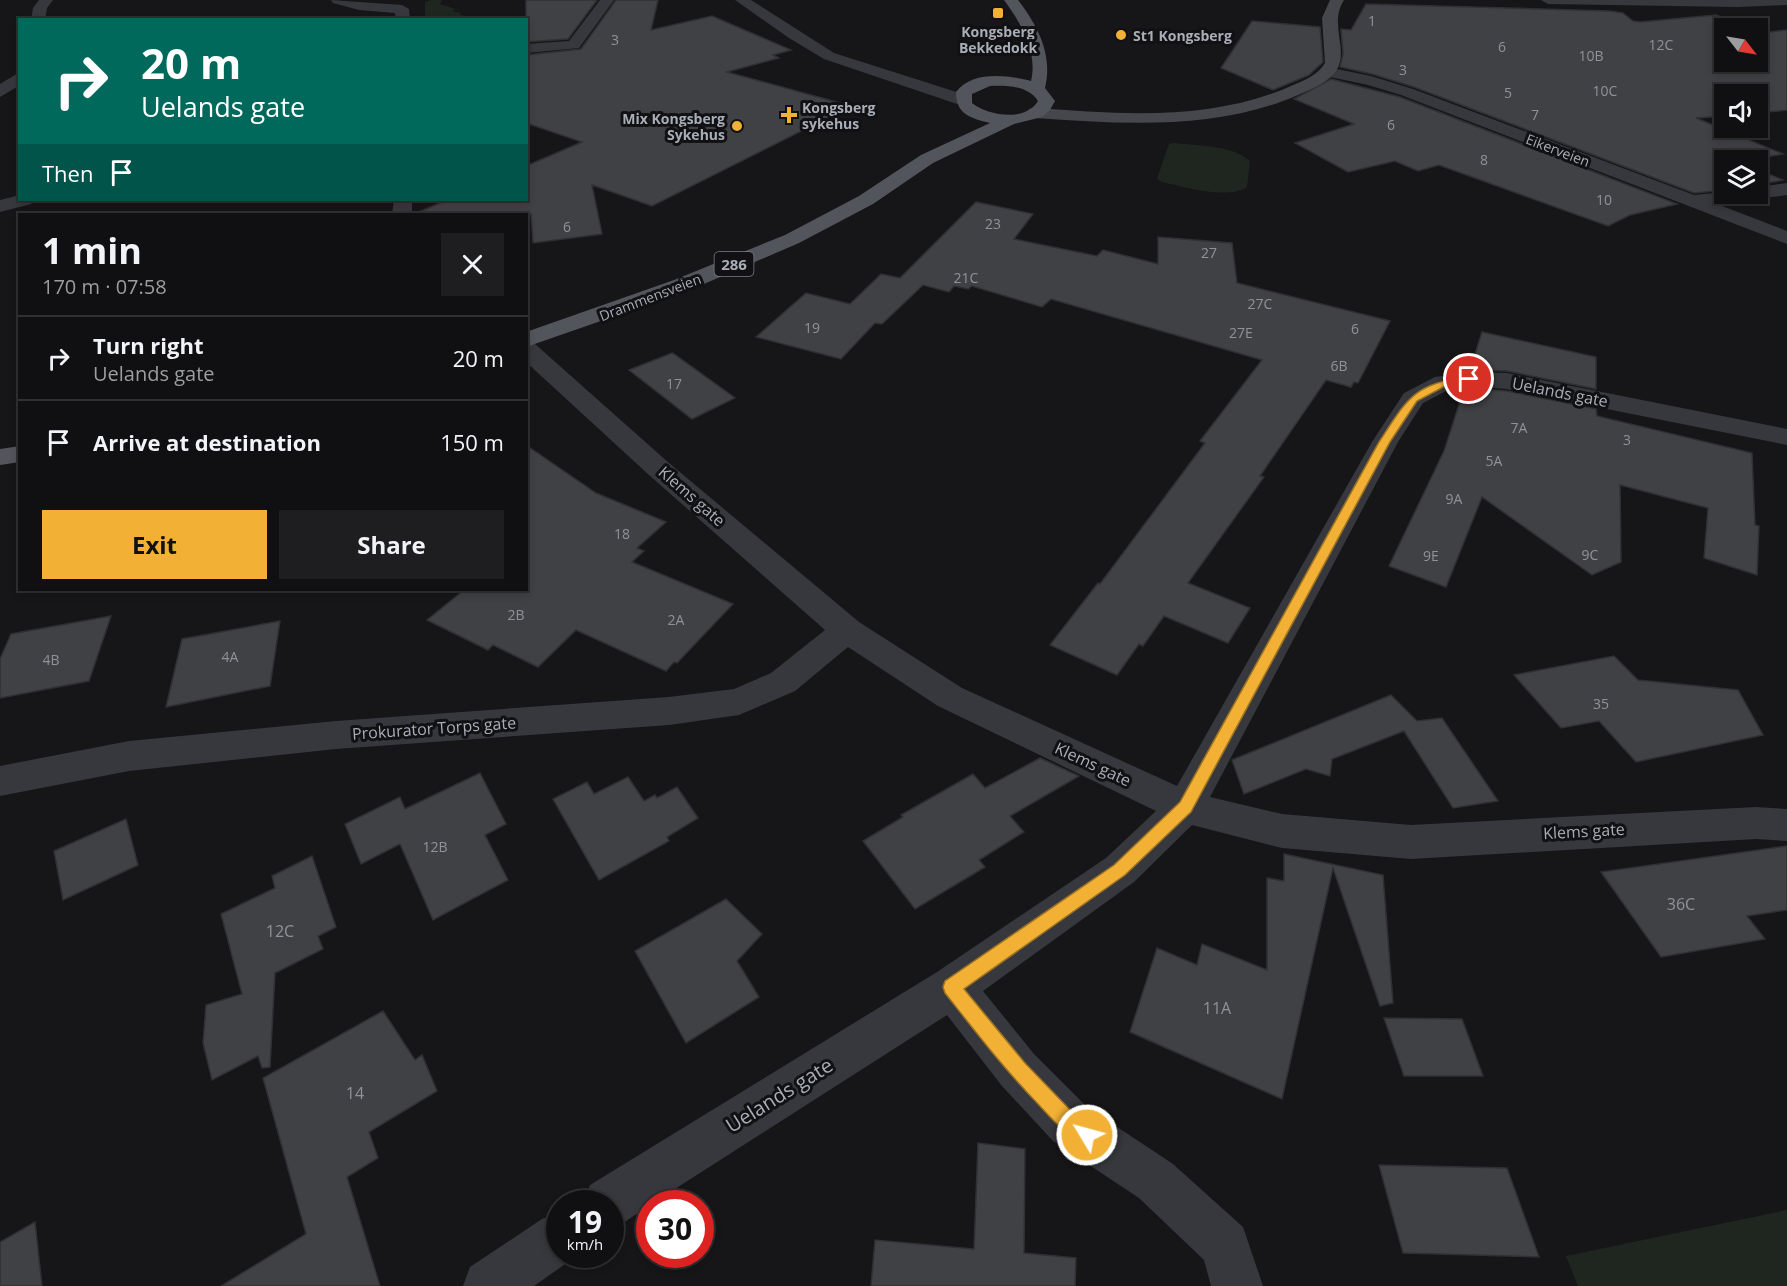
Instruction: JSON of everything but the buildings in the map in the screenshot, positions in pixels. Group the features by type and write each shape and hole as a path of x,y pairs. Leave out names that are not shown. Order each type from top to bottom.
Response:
{"main road":[{"path":"1011,0 1035,39 1042,72 1039,101"},
{"path":"973,86 990,81 1017,82 1039,101 1089,118 1197,117 1248,107 1295,90 1327,72 1333,58 1328,20 1336,0"},
{"path":"1019,46 1028,28"},
{"path":"990,81 1012,63"},
{"name":"286","path":"973,86 964,92 967,105 988,117 1013,118 1039,101"},
{"name":"Drammensveien","path":"927,159 967,105"},
{"name":"Drammensveien","path":"528,339 682,285 792,239 866,200 927,159 1013,118"},
{"path":"0,457 18,454"}],"street":[{"path":"38,18 40,8 46,0"},
{"path":"338,0 359,6 405,9"},
{"path":"528,49 574,45 607,0"},
{"path":"742,0 829,56 967,105"},
{"path":"1548,0 1787,2"},
{"name":"Eikerveien","path":"1327,72 1371,81 1407,92 1787,238"},
{"path":"887,75 973,86"},
{"path":"0,92 18,78"},
{"path":"1768,192 1787,189"},
{"path":"1692,202 1714,199"},
{"path":"0,206 20,201"},
{"path":"1741,221 1774,215"},
{"name":"Klems gate","path":"528,351 659,469 847,630 950,696 1185,807 1282,831 1411,842 1744,823 1787,825"},
{"name":"Uelands gate","path":"624,1193 952,987 1120,870 1185,807 1385,442 1413,398 1444,382 1469,379 1507,381 1787,437"},
{"name":"Prokurator Torps gate","path":"0,781 129,756 336,735 669,711 739,702 783,682 847,630"},
{"path":"952,987 1018,1070 1070,1124 1156,1180 1226,1245 1237,1286"},
{"path":"489,1286 546,1247"}],"shaded area":[{"path":"442,0 440,4 456,9 452,11 461,13 460,15 479,18 425,18 425,2"},
{"path":"1169,144 1215,147 1243,156 1250,161 1247,187 1230,192 1206,191 1182,187 1157,179"},
{"path":"1787,1210 1787,1286 1578,1286 1566,1256"}],"place":[{"name":"Kongsberg Bekkedokk","path":"998,13"},
{"name":"St1 Kongsberg","path":"1121,35"},
{"name":"Kongsberg sykehus","path":"789,115"},
{"name":"Mix Kongsberg Sykehus","path":"737,126"}],"route":[{"path":"1087,1135 1070,1124 1018,1070 952,987 1120,870 1185,807 1385,442 1413,398 1444,382 1469,379"}]}
